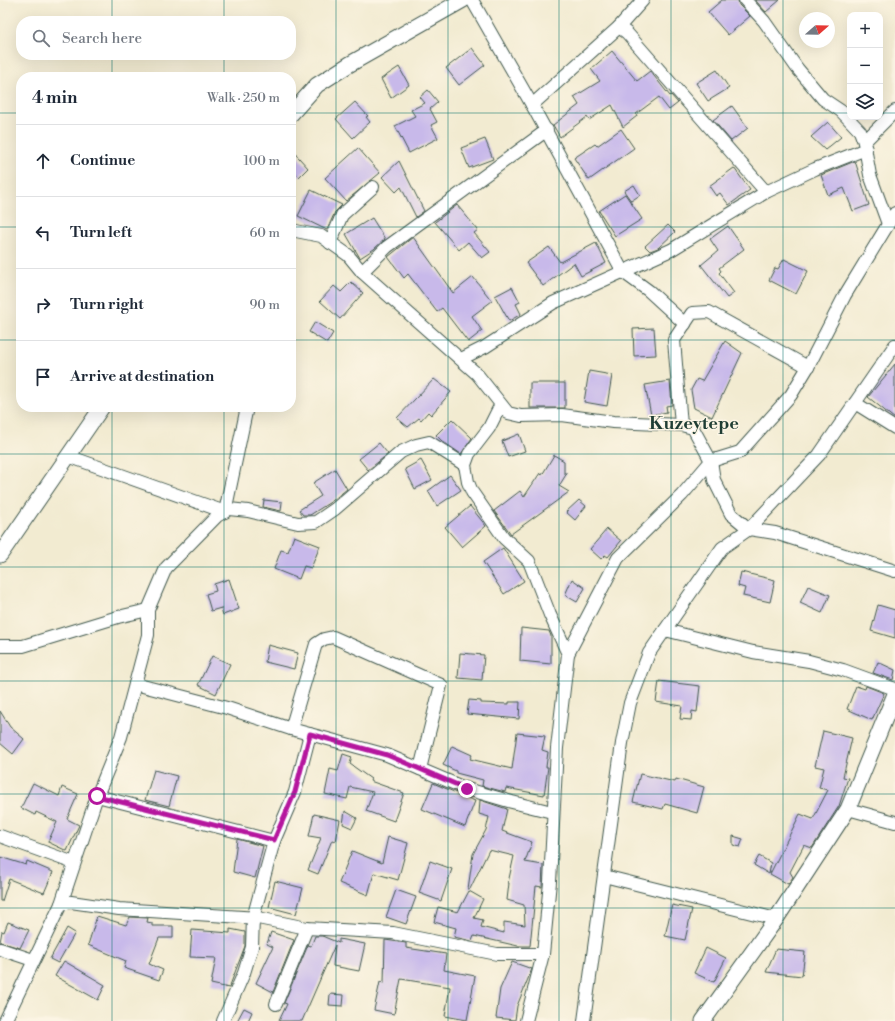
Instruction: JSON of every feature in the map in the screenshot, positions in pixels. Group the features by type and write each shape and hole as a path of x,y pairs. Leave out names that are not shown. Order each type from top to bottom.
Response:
{"street":[{"path":"296,108 317,85 350,64 463,0"},
{"path":"472,0 547,130 560,160 623,272 649,291 685,324"},
{"path":"532,105 619,27 643,0"},
{"path":"745,0 764,21 797,68 822,98 852,121 860,131 865,145 870,175 888,224"},
{"path":"619,27 627,34 766,192"},
{"path":"461,359 485,347 553,303 671,250 766,192 865,145 895,111"},
{"path":"362,272 387,247 547,130"},
{"path":"330,243 342,215 373,187"},
{"path":"526,1021 543,954 550,882 552,812 557,748 568,654 618,558 682,495 711,461 740,452 791,394 808,367 845,295 895,213"},
{"path":"296,231 321,236 348,254 362,272 477,374 500,406 508,414 521,416 562,415 613,422 682,425 693,428 711,461 714,480 730,514 749,529 775,533 895,571"},
{"path":"682,425 674,340 692,313 709,312 808,367"},
{"path":"584,1021 622,743 630,703 649,653 722,548 749,529 819,455 895,345"},
{"path":"855,403 895,428"},
{"path":"464,466 470,454 489,428 500,406"},
{"path":"0,555 99,412"},
{"path":"225,512 246,412"},
{"path":"5,1021 61,904 97,796 121,737 148,634 148,610 166,568 217,516 229,509 298,523 316,522 335,509 401,452 416,445 429,442 464,466 472,492 504,538 529,561 550,615 568,654"},
{"path":"68,456 225,512"},
{"path":"0,646 23,646 118,617 148,610"},
{"path":"665,630 753,652 808,661 843,670 895,689"},
{"path":"291,730 316,644 324,639 333,637 441,685 420,769"},
{"path":"135,684 227,708 291,730 387,755 467,789 552,812"},
{"path":"703,1021 776,919 848,809 895,694"},
{"path":"223,1021 244,973 252,947 253,918 274,840 295,792 310,734"},
{"path":"97,796 274,840"},
{"path":"848,809 895,822"},
{"path":"0,836 74,863"},
{"path":"604,876 776,919"},
{"path":"61,904 71,902 118,909 253,918 307,928 393,933 497,954 543,954"},
{"path":"276,1004 307,928"},
{"path":"0,948 33,960"}],"building":[{"path":"722,0 738,0 739,5 750,16 728,35 708,12"},
{"path":"755,0 780,0 766,12"},
{"path":"472,48 485,65 459,85 446,68"},
{"path":"612,51 637,81 650,71 670,96 671,95 678,103 669,110 659,97 636,114 637,116 623,127 612,105 589,120 587,117 560,137 553,125 579,105 574,97 600,81 591,69"},
{"path":"399,67 409,85 391,98 381,79"},
{"path":"717,70 729,88 708,101 696,83"},
{"path":"428,90 438,102 430,109 437,122 431,125 438,138 409,153 395,126 415,116 411,110 425,103 420,97"},
{"path":"355,102 368,116 366,117 370,122 353,138 336,119"},
{"path":"732,106 748,128 731,141 713,120"},
{"path":"828,122 841,137 825,150 811,137"},
{"path":"621,129 634,148 589,180 574,158 595,144 597,146"},
{"path":"485,139 493,159 469,168 461,148"},
{"path":"358,148 380,173 346,201 325,178"},
{"path":"296,155 308,168 299,177 296,174"},
{"path":"399,161 424,211 416,217 401,187 396,192 382,177"},
{"path":"855,161 869,205 853,211 844,188 828,195 821,175"},
{"path":"734,168 750,190 729,205 720,193 716,196 709,186"},
{"path":"634,185 640,195 631,201 624,191"},
{"path":"311,190 342,205 335,212 327,230 298,216"},
{"path":"625,194 642,219 615,236 599,211"},
{"path":"457,205 478,230 474,233 490,252 482,258 468,242 459,250 435,222"},
{"path":"372,218 385,239 374,249 360,258 346,234"},
{"path":"668,225 675,232 658,248 650,251 645,246"},
{"path":"728,226 744,249 719,268 721,271 719,273 734,293 727,298 701,265 718,251 710,239"},
{"path":"413,237 453,293 473,277 492,301 472,316 482,331 468,342 442,308 437,312 408,274 404,278 388,257"},
{"path":"596,243 606,263 581,276 574,263 543,286 526,263 549,247 560,262"},
{"path":"784,259 808,271 796,294 769,280 775,268 778,269"},
{"path":"351,282 363,293 340,319 320,301 334,286 341,292"},
{"path":"512,287 520,302 516,304 521,314 509,321 495,296"},
{"path":"315,322 333,333 327,343 309,332"},
{"path":"654,328 656,355 634,356 633,329"},
{"path":"725,341 742,353 712,417 694,408 691,390 697,379 702,381"},
{"path":"895,364 895,419 868,397"},
{"path":"589,371 612,375 607,406 584,402"},
{"path":"434,379 451,392 431,415 428,412 421,420 419,418 408,427 397,418"},
{"path":"670,381 672,405 666,406 667,412 651,415 645,385"},
{"path":"530,383 565,383 565,408 530,408"},
{"path":"452,419 472,438 461,454 436,435"},
{"path":"519,434 525,451 508,457 502,441"},
{"path":"379,443 388,454 368,470 359,459"},
{"path":"554,455 564,461 564,473 567,473 559,486 569,492 511,534 494,511 520,491 524,497 540,473 542,475"},
{"path":"421,460 432,480 415,489 405,469"},
{"path":"335,469 347,489 310,515 303,515 299,510 321,496 313,483"},
{"path":"450,475 461,490 437,506 428,491"},
{"path":"264,500 282,502 281,511 263,507"},
{"path":"579,500 586,506 575,520 566,512"},
{"path":"470,506 486,526 462,547 445,527"},
{"path":"607,529 621,541 608,557 605,555 601,559 590,549"},
{"path":"294,536 320,546 311,568 304,566 299,579 274,569 281,550 288,552"},
{"path":"503,548 524,581 504,594 483,562"},
{"path":"741,572 775,580 770,602 743,596 745,588 738,586"},
{"path":"229,579 239,609 223,615 221,608 211,611 206,594 216,591 214,584"},
{"path":"572,579 585,588 577,602 565,595"},
{"path":"808,586 830,595 822,613 800,603"},
{"path":"878,605 895,610 895,638 871,631"},
{"path":"521,628 549,631 551,636 551,664 520,661"},
{"path":"268,645 298,653 294,669 265,662"},
{"path":"460,653 484,655 482,680 458,678"},
{"path":"212,656 230,664 216,694 198,685"},
{"path":"878,662 895,670 893,680 873,673"},
{"path":"659,681 700,686 697,712 692,711 691,720 680,719 682,706 656,702"},
{"path":"856,686 865,689 866,686 884,693 872,720 847,709"},
{"path":"469,700 481,701 481,703 509,704 509,702 520,702 519,719 467,714"},
{"path":"0,711 10,727 24,739 13,754 0,743"},
{"path":"823,731 852,738 843,777 848,778 839,806 812,848 804,845 790,872 793,877 788,884 770,874 800,814 813,819 828,790 819,788 824,768 815,766"},
{"path":"517,733 545,736 542,750 548,752 546,767 548,767 544,795 506,788 505,792 482,786 483,780 456,773 456,771 443,765 452,746 472,755 470,759 512,769"},
{"path":"343,754 352,757 350,764 371,779 370,781 404,793 394,821 366,811 373,792 350,787 347,799 325,794 330,769 338,771"},
{"path":"154,770 177,776 169,806 145,800"},
{"path":"640,774 675,782 676,779 704,787 697,813 665,804 663,809 633,802"},
{"path":"33,783 59,796 62,787 78,794 67,819 79,825 67,851 48,842 57,822 36,812 35,815 21,808"},
{"path":"433,783 475,801 465,827 422,809"},
{"path":"480,800 507,809 502,831 532,842 525,862 543,865 542,887 536,886 530,946 518,946 474,936 472,941 454,937 456,928 434,922 438,907 458,912 469,891 483,899 474,918 483,920 481,927 504,933 504,922 525,925 524,905 507,900 508,883 514,856 489,850 470,889 468,889 473,854 486,830 489,817 479,814"},
{"path":"345,811 357,818 352,828 343,824"},
{"path":"314,814 340,820 336,841 332,840 318,874 308,870 321,838 309,836"},
{"path":"733,836 743,839 740,847 733,845"},
{"path":"388,837 408,843 398,880 374,873 368,895 339,883 352,851 382,863"},
{"path":"237,839 263,846 255,878 233,872"},
{"path":"759,856 771,863 769,874 754,865"},
{"path":"0,857 26,865 27,861 53,872 44,893 9,879 2,901 0,901"},
{"path":"430,861 452,869 441,901 419,893"},
{"path":"275,881 303,888 296,914 269,907"},
{"path":"396,890 416,897 406,924 386,917"},
{"path":"672,905 692,909 685,940 665,936"},
{"path":"97,916 126,925 130,917 148,918 147,922 152,923 152,926 173,926 173,938 159,938 149,964 163,970 159,980 124,968 126,961 88,945"},
{"path":"8,922 29,930 20,948 0,942 2,931 4,932"},
{"path":"67,928 75,933 58,963 50,959"},
{"path":"230,929 245,932 245,946 229,988 211,984 216,958 190,957 192,930 230,933"},
{"path":"271,932 294,940 273,992 256,983 273,947 267,944"},
{"path":"315,936 322,936 339,943 339,939 365,944 359,971 333,966 335,945 302,1021 279,1021 287,1004 284,1003 308,945 311,946"},
{"path":"385,940 406,943 406,948 446,954 444,970 475,976 467,1020 445,1016 450,987 401,979 394,1014 374,1010 380,982 384,983"},
{"path":"706,948 726,958 714,982 694,973"},
{"path":"776,949 805,952 802,976 766,972"},
{"path":"64,961 105,985 98,1000 55,976"},
{"path":"512,962 532,969 517,1006 515,1020 496,1018 500,989"},
{"path":"330,994 344,995 343,1006 329,1005"},
{"path":"244,1008 252,1012 248,1021 237,1021"}],"district":[{"name":"Kuzeytepe","path":"694,423"}],"route":[{"path":"97,796 274,840 295,792 310,734 387,755 467,789"}]}
